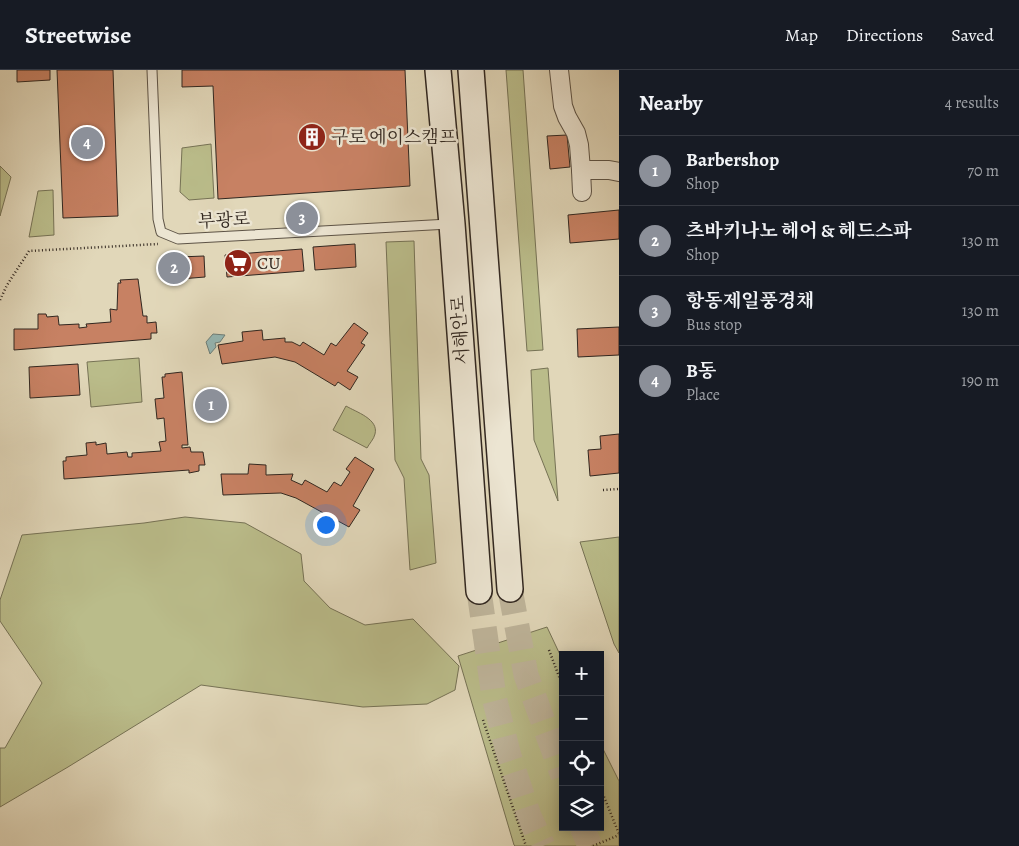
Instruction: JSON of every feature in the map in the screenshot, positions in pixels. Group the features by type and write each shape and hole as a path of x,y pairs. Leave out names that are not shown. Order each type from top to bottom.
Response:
{"main road":[{"name":"서해안로","path":"438,70 452,224 479,591"},
{"name":"서해안로","path":"471,70 510,589"}],"street":[{"path":"559,70 563,106 576,133 579,144 582,192"},
{"path":"581,170 619,172"}],"lane":[{"name":"부광로","path":"152,70 158,219 161,232 178,239 452,224"}],"path":[{"path":"0,300 7,285 29,251 162,244"},
{"path":"603,490 619,488"},
{"path":"549,650 559,676"},
{"path":"483,720 526,846"},
{"path":"593,846 619,835 604,797"}],"green space":[{"path":"506,70 523,70 543,350 527,351"},
{"path":"211,144 214,198 189,200 180,192 182,148"},
{"path":"0,166 11,177 0,216"},
{"path":"53,190 54,235 29,237 38,191"},
{"path":"414,241 421,459 429,475 436,563 410,570 404,478 395,460 386,242"},
{"path":"139,358 142,402 91,407 87,362"},
{"path":"548,368 558,501 534,440 531,370"},
{"path":"346,406 366,417 374,424 374,438 367,448 333,430"},
{"path":"185,517 245,523 301,554 304,581 330,608 365,625 413,619 459,666 455,690 427,704 363,707 201,685 0,807 0,748 5,748 42,683 0,621 0,600 22,535"},
{"path":"619,537 619,653 614,644 580,542"},
{"path":"547,627 559,652 559,831 604,831 604,751 619,781 619,846 514,845 458,656"}],"water":[{"path":"213,334 225,335 220,342 215,343 216,347 210,354 206,342"}],"building":[{"path":"17,70 50,70 50,80 17,82"},
{"path":"57,70 113,70 118,216 63,218"},
{"name":"구로 에이스캠프","path":"182,70 405,70 410,186 218,199 213,86 182,87"},
{"path":"567,135 570,167 550,169 547,136"},
{"path":"619,210 619,239 570,243 568,215"},
{"path":"355,244 356,267 315,270 313,247"},
{"path":"302,249 304,271 227,277 225,255"},
{"path":"204,256 205,277 180,279 179,257"},
{"path":"138,279 143,316 147,316 147,323 156,322 157,333 151,333 151,339 14,350 14,329 38,329 38,314 46,314 47,317 58,316 59,325 79,324 79,328 87,327 86,324 111,322 110,309 117,310 118,283 121,283 120,280"},
{"path":"354,323 368,333 361,343 365,345 347,371 358,377 350,390 338,382 335,386 295,362 275,357 222,364 218,345 243,341 242,332 262,330 263,340 285,338 285,342 292,342 300,346 303,342 324,355 331,343 336,346"},
{"path":"619,327 619,355 578,357 577,329"},
{"path":"78,364 80,395 30,398 29,367"},
{"path":"182,372 188,445 182,445 182,448 190,447 191,452 203,452 205,465 199,465 199,471 189,473 189,470 64,479 63,461 66,461 66,457 87,455 86,443 96,442 96,445 106,443 107,454 127,452 128,457 132,457 132,453 161,451 159,442 166,441 164,418 157,419 155,399 164,398 162,377 165,377 165,374"},
{"path":"619,434 619,473 590,476 588,450 601,449 600,436"},
{"path":"355,457 374,469 353,506 360,510 349,527 296,498 281,493 223,495 221,474 248,474 249,464 266,465 266,475 293,474 291,480 302,485 305,480 327,492 334,482 341,486 350,472 346,469"}],"tunnel":[{"path":"510,589 526,675 559,765"},
{"path":"479,591 494,697 509,756 529,816 543,846"},
{"path":"584,831 590,846"}],"place":[{"name":"구로 에이스캠프","path":"312,137"},
{"name":"B동","path":"87,143"},
{"name":"항동제일풍경채","path":"302,218"},
{"name":"CU","path":"238,263"},
{"name":"츠바키나노 헤어 & 헤드스파","path":"174,268"},
{"name":"Barbershop","path":"211,405"}]}
